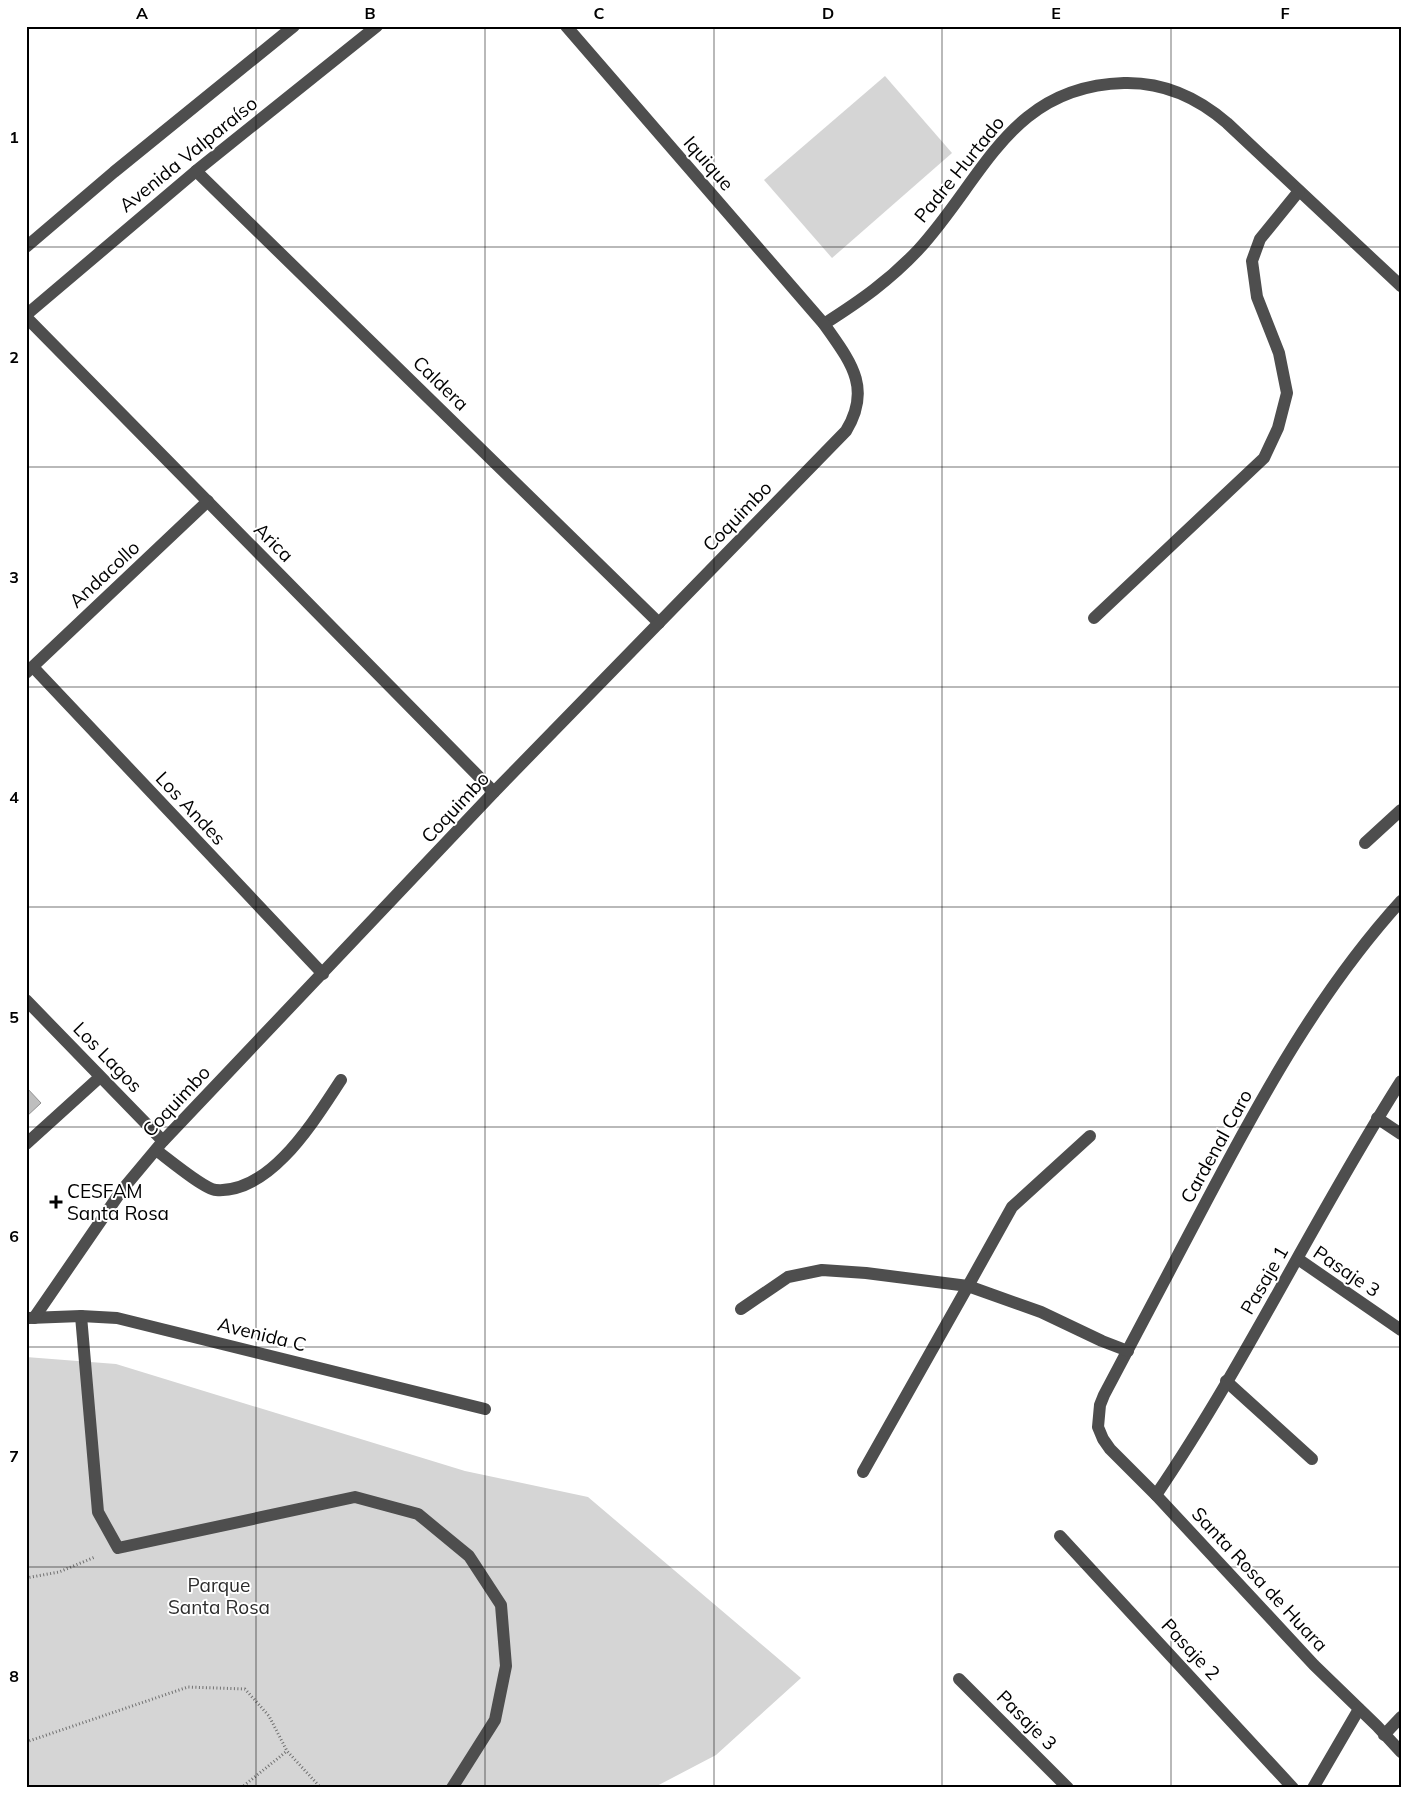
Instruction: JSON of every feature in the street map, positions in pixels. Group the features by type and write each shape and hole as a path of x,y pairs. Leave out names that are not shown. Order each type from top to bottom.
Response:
{"street":[{"name":"Avenida Valparaíso","path":"26,247 114,172 294,26"},
{"name":"Avenida Valparaíso","path":"26,316 196,171 378,26"},
{"name":"Iquique","path":"566,26 824,324"},
{"name":"Padre Hurtado","path":"824,324 856,304 897,271 920,248 1000,142 1024,119 1051,101 1084,89 1111,84 1136,83 1161,86 1183,94 1216,113 1401,286"},
{"name":"Caldera","path":"196,171 659,623"},
{"path":"1094,618 1264,458 1278,428 1287,393 1280,353 1257,297 1252,261 1260,239 1299,191"},
{"name":"Arica","path":"26,316 494,792"},
{"name":"Coquimbo","path":"30,1318 122,1190 159,1145 494,792 846,431 853,420 857,408 858,382 848,357 824,324"},
{"name":"Andacollo","path":"29,670 208,501"},
{"name":"Los Andes","path":"29,670 323,974"},
{"path":"1365,843 1401,810"},
{"name":"Cardenal Caro","path":"1098,1427 1100,1405 1245,1128 1318,1008 1351,960 1401,902"},
{"name":"Los Lagos","path":"26,1000 100,1077 159,1145 199,1181 215,1190 231,1188 255,1181 281,1161 301,1139 341,1080"},
{"path":"26,1144 100,1077"},
{"name":"Pasaje 1","path":"1156,1496 1188,1448 1298,1260 1377,1118 1401,1081"},
{"path":"1377,1118 1401,1134"},
{"path":"863,1472 1012,1207 1090,1136"},
{"name":"Pasaje 3","path":"1298,1260 1401,1330"},
{"path":"741,1309 788,1277 822,1270 866,1273 968,1286 1041,1312 1102,1341 1128,1351"},
{"path":"81,1316 98,1512 118,1548 355,1497 418,1514 469,1556 501,1605 506,1666 495,1720 452,1788"},
{"name":"Avenida C","path":"30,1318 81,1316 117,1318 485,1409"},
{"path":"1226,1381 1312,1460"},
{"name":"Santa Rosa de Huara","path":"1098,1427 1110,1449 1314,1665 1401,1752"},
{"name":"Pasaje 2","path":"1060,1536 1293,1788"},
{"name":"Pasaje 3","path":"959,1678 1068,1788"},
{"path":"1313,1788 1359,1709"},
{"path":"1384,1735 1401,1717"}],"path":[{"path":"26,1578 60,1572 118,1548"},
{"path":"26,1742 188,1687 245,1689 269,1716 287,1751 321,1788"},
{"path":"241,1788 287,1751"}],"green space":[{"path":"885,76 952,153 832,258 764,180"},
{"name":"Parque Santa Rosa","path":"26,1357 116,1364 465,1471 588,1497 801,1678 716,1755 653,1788 26,1788"}],"building":[{"path":"26,1087 41,1103 26,1117"}],"place":[{"name":"CESFAM Santa Rosa","path":"56,1202"}]}
